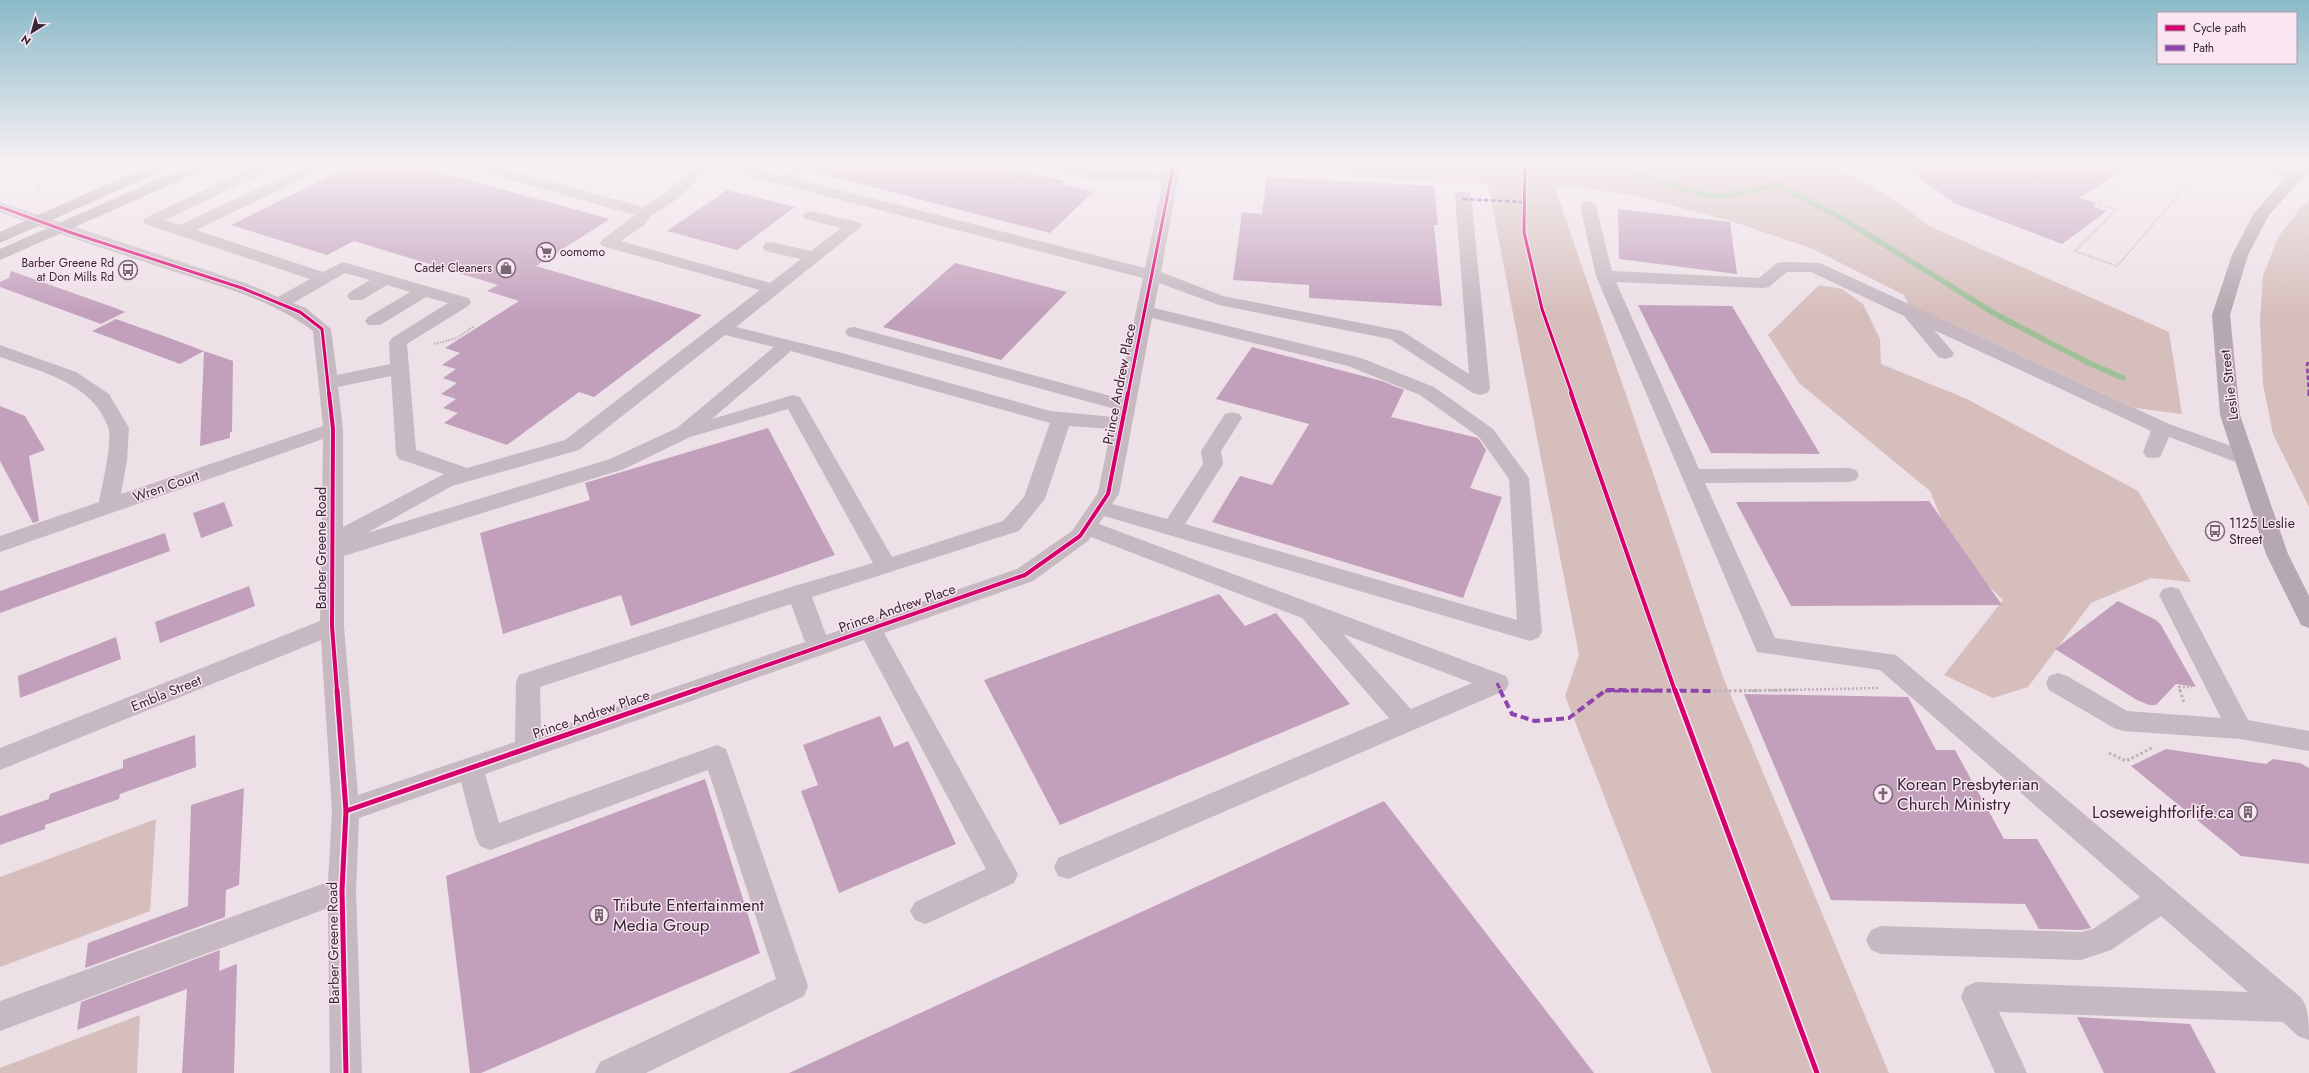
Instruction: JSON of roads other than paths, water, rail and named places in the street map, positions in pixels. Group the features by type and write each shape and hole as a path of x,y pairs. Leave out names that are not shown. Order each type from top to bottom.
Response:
{"main road":[{"path":"0,238 55,213"},
{"path":"0,255 95,213"},
{"name":"Leslie Street","path":"2262,213 2240,255 2221,315 2230,415 2277,554 2309,619"}],"street":[{"name":"Barber Greene Road","path":"16,213 59,229 242,288 300,312 322,329 333,429 332,626 346,811 342,890 346,1073"},
{"path":"168,213 151,221 325,278"},
{"path":"181,231 219,213"},
{"path":"645,213 638,222 608,243 774,289"},
{"path":"910,213 1152,275 1219,300 1396,335 1480,389 1465,213"},
{"name":"Prince Andrew Place","path":"346,811 1025,575 1080,536 1108,494 1164,213"},
{"path":"1590,213 1605,276 1766,646 1887,662 2300,1016"},
{"path":"332,547 445,481 572,445 854,226 811,216"},
{"path":"771,247 814,258"},
{"path":"278,304 343,267 462,302 398,342 406,454 466,475"},
{"path":"1605,276 1763,283 1783,267 1814,267 2162,428 2244,458"},
{"path":"356,296 385,279"},
{"path":"374,321 424,291"},
{"path":"1908,310 1945,353"},
{"path":"1093,517 1172,528 1530,632 1519,478 1486,433 1427,391 1354,362 1144,311"},
{"path":"722,329 788,345 1061,419 1124,414"},
{"path":"854,332 1124,414"},
{"path":"684,432 788,345"},
{"path":"4,355 69,376 102,398 119,428 117,460 109,505"},
{"path":"328,383 400,368"},
{"path":"332,547 617,464 684,432 743,417 793,400 886,568"},
{"path":"1172,528 1213,464 1210,451 1232,418"},
{"path":"528,748 528,682 799,593 886,568 1011,526 1034,499 1061,419"},
{"path":"2153,452 2162,428"},
{"name":"Wren Court","path":"0,544 109,505 333,429"},
{"path":"1692,476 1849,475"},
{"path":"1068,867 1497,683 1309,612 1093,517"},
{"path":"799,593 819,647"},
{"path":"2171,595 2240,729"},
{"path":"1309,612 1408,722"},
{"name":"Embla Street","path":"0,759 332,626"},
{"path":"870,629 1004,874 925,911"},
{"path":"2058,683 2123,721 2240,729 2309,741"},
{"path":"470,768 490,838 716,756 793,986 611,1073"},
{"path":"0,1016 342,890"},
{"path":"1881,940 2081,946 2102,940 2163,898"},
{"path":"2011,1073 1976,997 2300,1016"}],"waterway":[{"path":"1833,213 1997,315 2089,363 2123,378"}],"place":[{"name":"oomomo","path":"546,252"},
{"name":"Cadet Cleaners","path":"506,268"},
{"name":"Barber Greene Rd at Don Mills Rd","path":"128,270"},
{"name":"1125 Leslie Street","path":"2215,531"},
{"name":"Korean Presbyterian Church Ministry","path":"1883,794"},
{"name":"Loseweightforlife.ca","path":"2248,812"},
{"name":"Tribute Entertainment Media Group","path":"599,915"}]}
